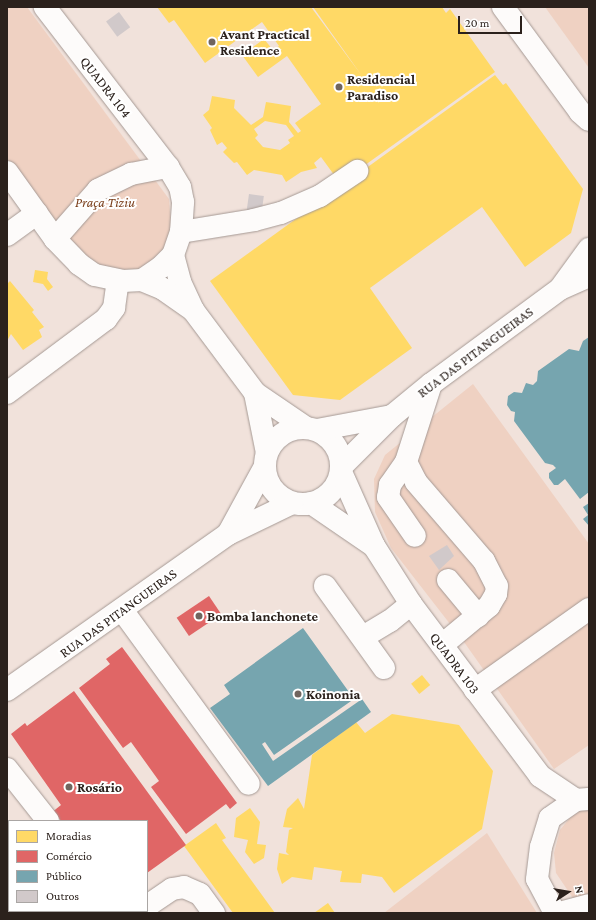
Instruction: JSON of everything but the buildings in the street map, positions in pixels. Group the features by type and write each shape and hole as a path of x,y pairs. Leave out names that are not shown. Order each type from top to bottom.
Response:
{"street":[{"name":"QUADRA 104","path":"45,7 168,167 180,187 183,202 181,232 173,255 160,268 142,280"},
{"path":"503,7 584,116 589,137"},
{"path":"55,239 98,190 131,174 168,167"},
{"path":"181,232 254,220 281,213 320,196 357,171"},
{"path":"7,172 55,239 79,264 95,275 118,280 142,280 163,289 193,310"},
{"path":"7,235 37,213"},
{"name":"RUA DAS PITANGUEIRAS","path":"560,289 589,249"},
{"path":"173,255 180,282 193,310 255,393 311,428 327,436 336,445 341,469 334,488 327,496 301,503 272,489 266,478 266,459 255,393"},
{"name":"RUA DAS PITANGUEIRAS","path":"341,469 392,416 431,384 560,289 589,276"},
{"path":"7,393 106,318 114,308 118,280"},
{"path":"415,536 388,497 390,485 406,462 431,384"},
{"name":"RUA DAS PITANGUEIRAS","path":"311,428 392,416"},
{"path":"266,459 281,434 292,428 311,428"},
{"name":"RUA DAS PITANGUEIRAS","path":"228,534 266,459"},
{"path":"406,462 416,482 484,561 494,577 496,594 489,606 442,645"},
{"name":"QUADRA 103","path":"341,469 374,546 411,604 540,776 550,818 538,859 538,879 555,913"},
{"name":"RUA DAS PITANGUEIRAS","path":"7,690 228,534 301,503"},
{"name":"QUADRA 103","path":"301,503 374,546"},
{"path":"448,580 478,616"},
{"path":"325,586 384,668"},
{"path":"362,637 390,620 411,604"},
{"path":"122,610 249,784"},
{"path":"475,690 589,610"},
{"path":"7,769 47,820"},
{"name":"QUADRA 103","path":"540,776 583,799"},
{"name":"QUADRA 103","path":"550,818 583,799"},
{"path":"148,905 172,889 184,887 200,894 214,913"},
{"path":"560,913 589,905"}],"green space":[{"name":"Praça Tiziu","path":"7,7 27,7 169,199 172,237 158,266 128,278 99,273 65,239 7,158"},
{"path":"545,7 589,7 589,68"},
{"path":"473,384 589,544 589,745 554,769 464,642 391,548 375,512 374,479 385,455"},
{"path":"589,807 589,913 583,913 556,873 554,853 560,830 577,809"},
{"path":"487,833 537,913 384,913"}],"place":[{"name":"Avant Practical Residence","path":"212,42"},
{"name":"Residencial Paradiso","path":"339,87"},
{"name":"Bomba lanchonete","path":"199,616"},
{"name":"Koinonia","path":"298,694"},
{"name":"Rosário","path":"69,787"}]}
